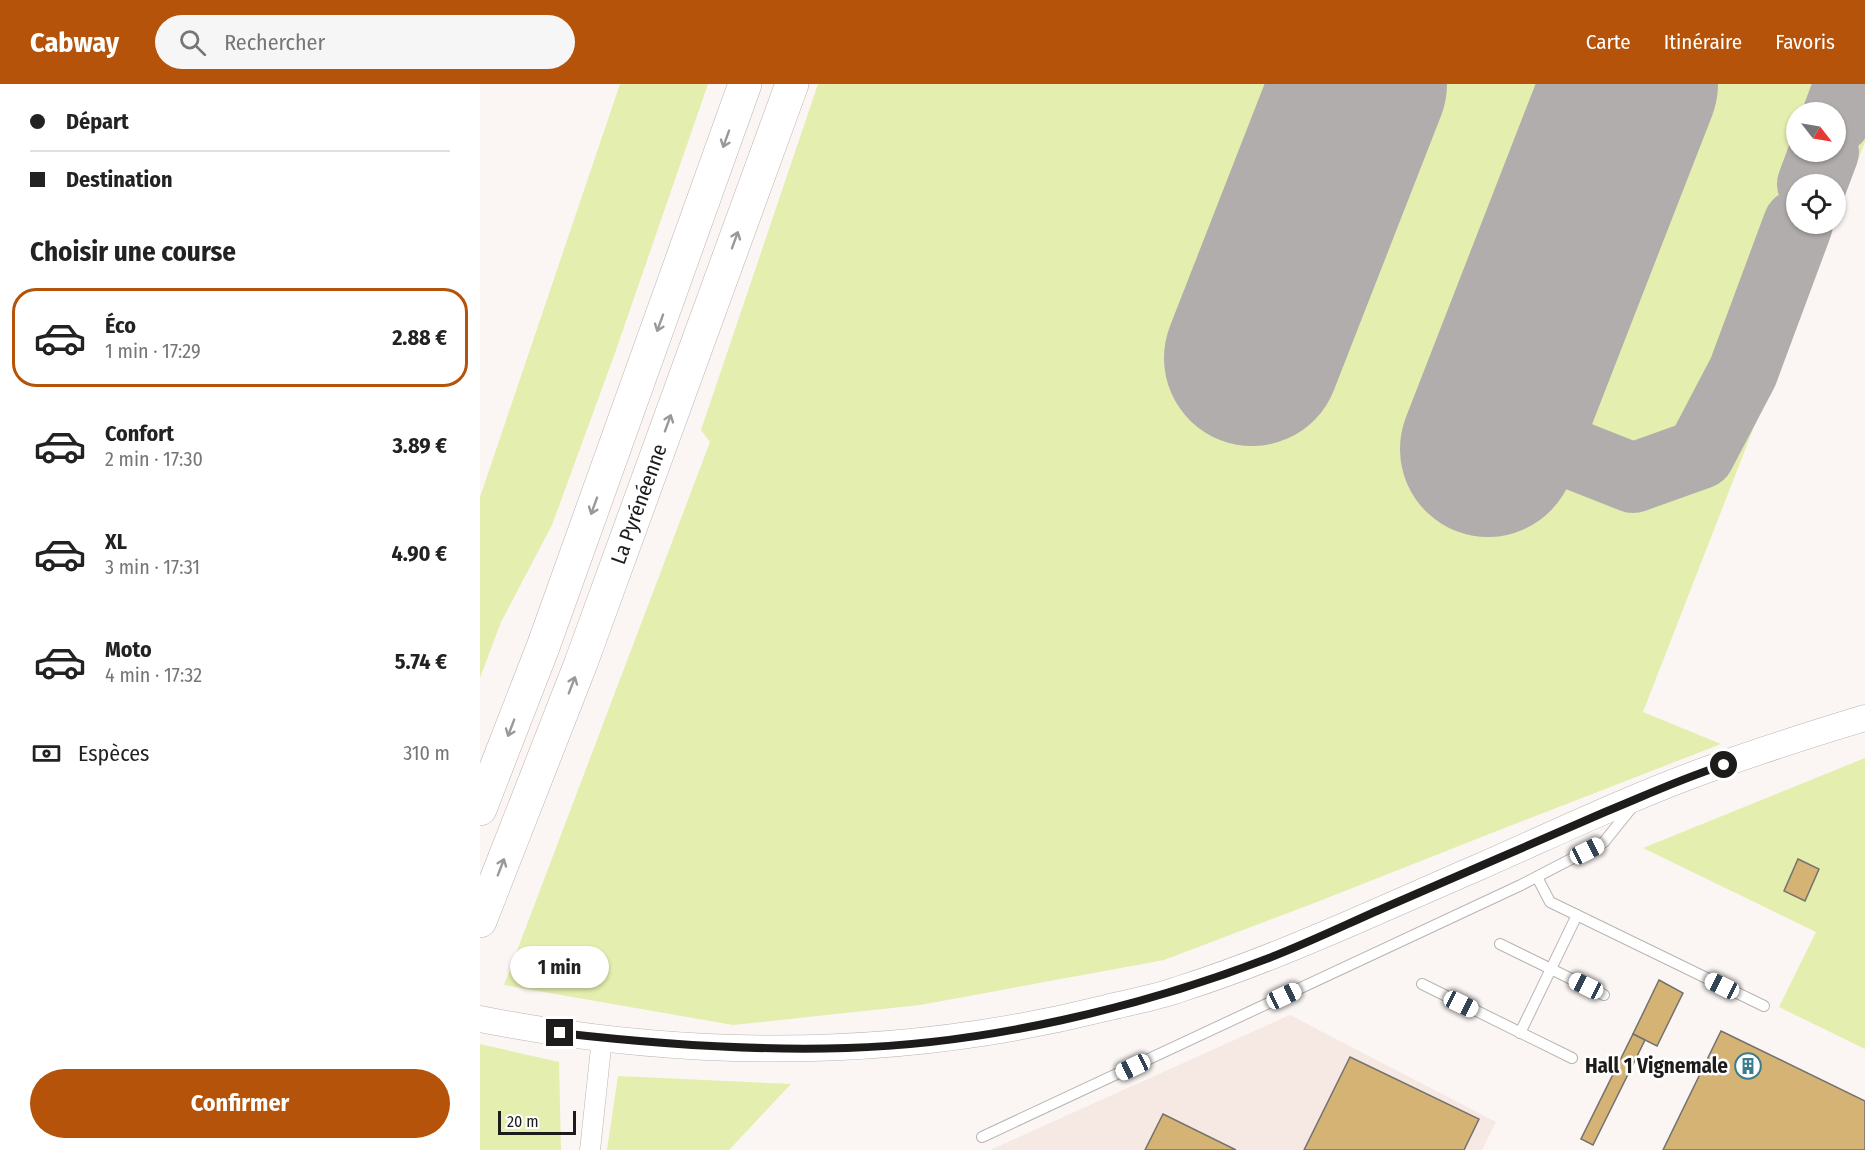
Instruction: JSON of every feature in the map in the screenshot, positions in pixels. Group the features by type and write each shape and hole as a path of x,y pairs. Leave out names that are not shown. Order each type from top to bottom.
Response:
{"highway":[{"name":"La Pyrénéenne","path":"480,809 543,647 745,84"},
{"name":"La Pyrénéenne","path":"480,921 581,663 792,84"}],"street":[{"path":"480,1018 539,1030 602,1038 754,1049 849,1048 936,1041 1071,1017 1174,991 1269,958 1703,771 1865,718"},
{"path":"590,1150 602,1038"}],"lane":[{"path":"982,1137 1537,877 1604,842 1640,798"},
{"path":"1537,877 1550,902 1764,1006"},
{"path":"1520,1033 1578,915"},
{"path":"1500,944 1604,995"},
{"path":"1422,984 1572,1058"}],"shaded area":[{"path":"1290,1015 1496,1122 1482,1150 990,1150"}],"green space":[{"path":"620,84 708,84 615,353 552,525 501,622 480,678 480,497"},
{"path":"818,84 1865,84 1865,142 1846,190 1846,174 1786,174 1786,234 1829,234 1643,712 1721,744 1164,960 920,1005 733,1025 504,985 710,442 701,430"},
{"path":"1865,758 1865,1049 1779,1007 1816,932 1643,848"},
{"path":"480,1044 559,1062 561,1150 480,1150"},
{"path":"618,1076 791,1084 729,1150 607,1150"}],"building":[{"path":"1798,859 1819,869 1805,901 1784,891"},
{"path":"1659,980 1683,993 1657,1046 1633,1034"},
{"name":"Hall 1 Vignemale","path":"1721,1031 1865,1101 1865,1150 1663,1150"},
{"path":"1633,1034 1645,1040 1593,1145 1581,1139"},
{"path":"1350,1057 1479,1119 1464,1150 1304,1150"},
{"path":"1163,1114 1236,1150 1145,1150"}],"taxiway":[{"path":"1842,102 1849,84"},
{"path":"1816,174 1820,162"},
{"path":"1517,432 1633,478 1700,454 1743,372 1794,234"}],"runway":[{"path":"1252,358 1359,84"},
{"path":"1488,449 1630,84"}],"place":[{"name":"Hall 1 Vignemale","path":"1748,1066"}],"route":[{"path":"560,1033 641,1042 754,1049 849,1048 936,1041 1071,1017 1174,991 1269,958 1568,828 1703,771 1724,765"}]}
